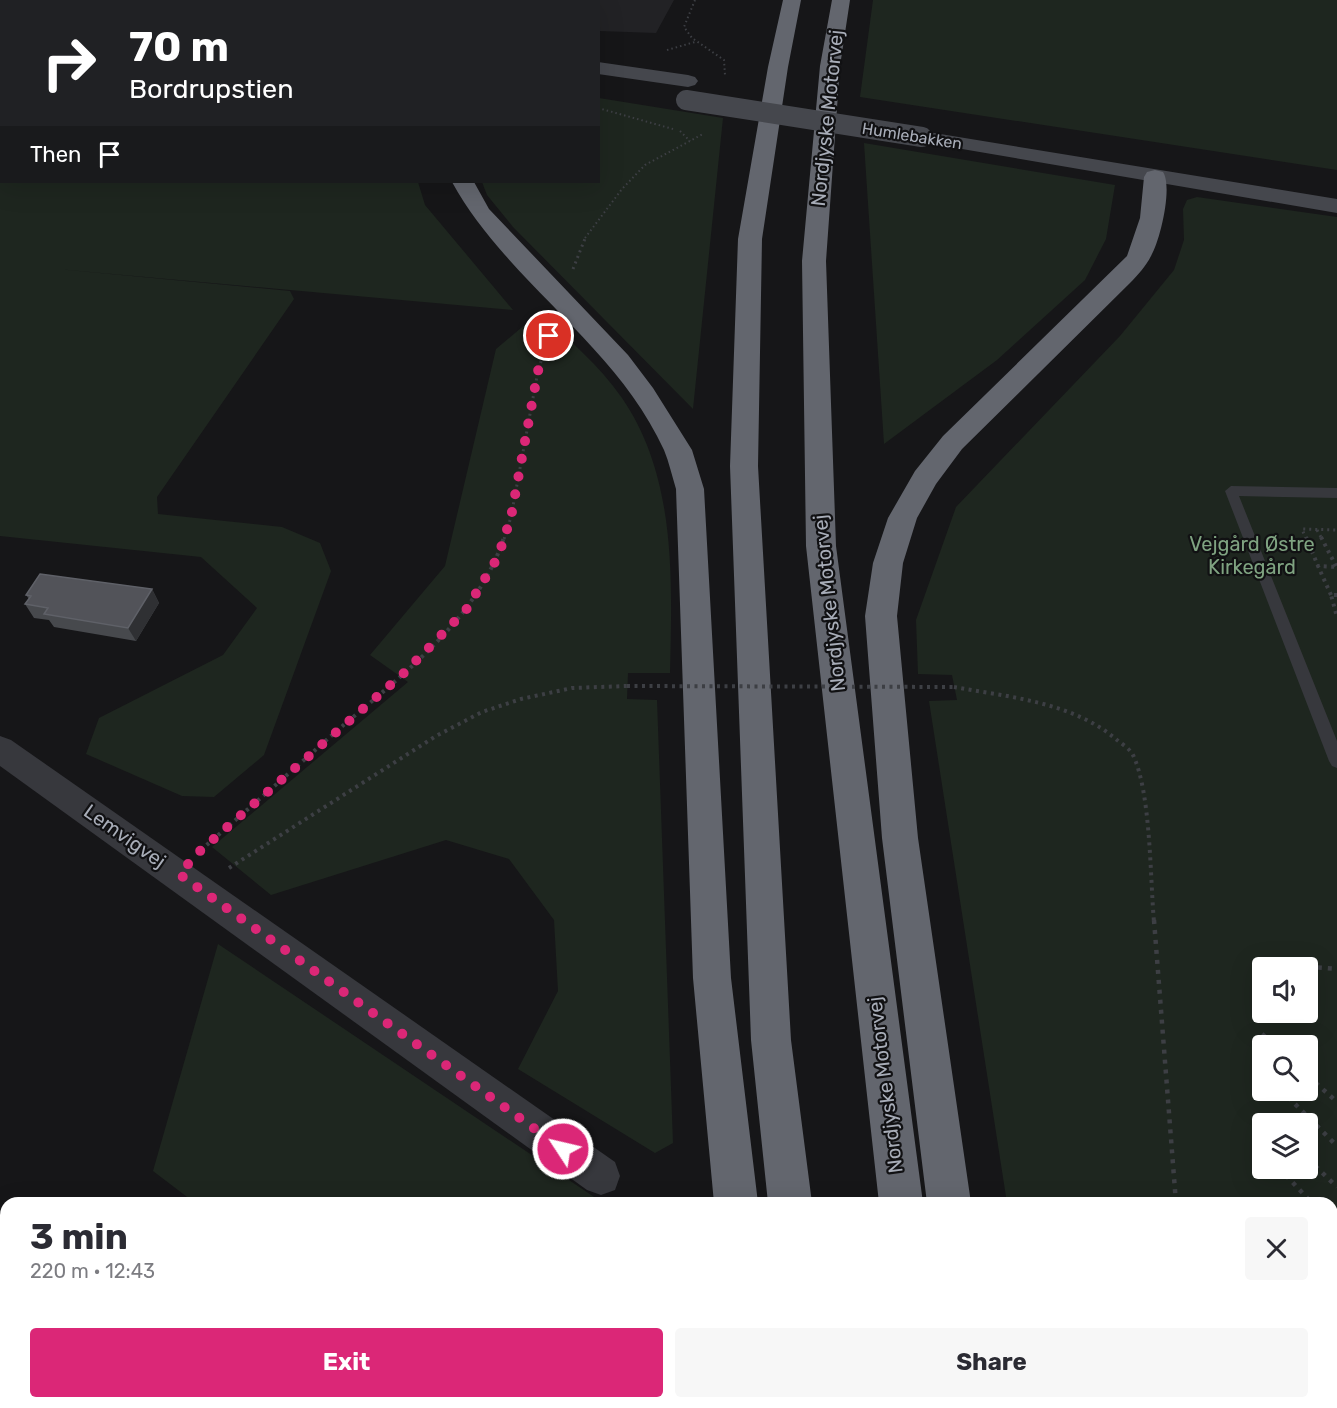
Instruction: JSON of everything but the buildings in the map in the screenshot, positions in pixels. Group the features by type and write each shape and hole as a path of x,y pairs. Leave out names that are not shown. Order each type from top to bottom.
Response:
{"highway":[{"path":"789,1197 771,1040 744,466 750,239 778,67 792,0"},
{"name":"Nordjyske Motorvej","path":"840,0 830,66 814,261 821,546 900,1197"},
{"path":"948,1197 900,838 880,616 882,589 898,524 940,456 1000,393 1069,331 1139,257 1149,227 1155,167"},
{"path":"464,183 480,212 619,361 644,394 678,450 690,489 712,978 735,1197"}],"street":[{"name":"Humlebakken","path":"600,69 687,91 1155,167 1337,206"},
{"name":"Humlebakken","path":"600,86 687,91"},
{"name":"Humlebakken","path":"1155,167 1337,185"},
{"name":"Lemvigvej","path":"0,749 601,1176"}],"lane":[{"path":"1337,493 1231,491 1337,761"}],"path":[{"path":"695,0 684,27 696,42 711,48 724,60 723,82"},
{"path":"600,109 682,131 690,141"},
{"path":"572,271 582,242 622,189 645,165 709,128"},
{"path":"190,883 201,850 403,674 466,610 498,557 511,517 538,371 549,336"},
{"path":"1337,530 1302,529 1331,595 1337,617"},
{"path":"1317,530 1336,567"},
{"path":"1318,566 1336,567"},
{"path":"1331,595 1337,595"},
{"path":"190,883 237,863 436,736 482,712 521,699 572,688 627,686 954,687 1040,703 1076,715 1103,728 1132,753 1143,785 1176,1197"},
{"path":"1318,968 1337,969"},
{"path":"1318,1085 1337,1102"},
{"path":"1292,1101 1337,1146"},
{"path":"1318,1169 1337,1187"},
{"path":"1289,1179 1306,1197"}],"shaded area":[{"path":"600,0 674,0 656,33 600,31"}],"green space":[{"path":"873,0 1337,0 1337,170 860,97"},
{"path":"600,98 723,118 693,409 513,227 487,195 482,183 600,183"},
{"path":"864,143 1115,185 1106,239 1085,280 997,360 884,444"},
{"path":"0,183 418,183 425,205 513,310 57,269 290,291 294,299 157,497 158,514 282,527 320,543 331,571 264,755 214,797 182,796 86,754 99,718 223,655 257,608 201,557 0,536"},
{"name":"Vejgård Østre Kirkegård","path":"1197,197 1337,217 1337,1197 1006,1197 929,701 957,700 952,675 918,674 916,620 956,507 1120,336 1174,270 1184,240 1183,209 1187,200"},
{"path":"540,312 594,364 613,386 640,429 653,462 662,496 667,531 671,602 670,673 628,673 627,699 657,700 673,1143 655,1153 518,1069 558,991 554,920 509,859 446,840 271,895 212,847 408,682 370,655 445,566 496,349"},
{"path":"218,944 594,1197 187,1197 153,1171"}],"route":[{"path":"549,336 538,371 511,517 498,557 466,610 403,674 326,744 201,850 179,874 563,1149"}]}
